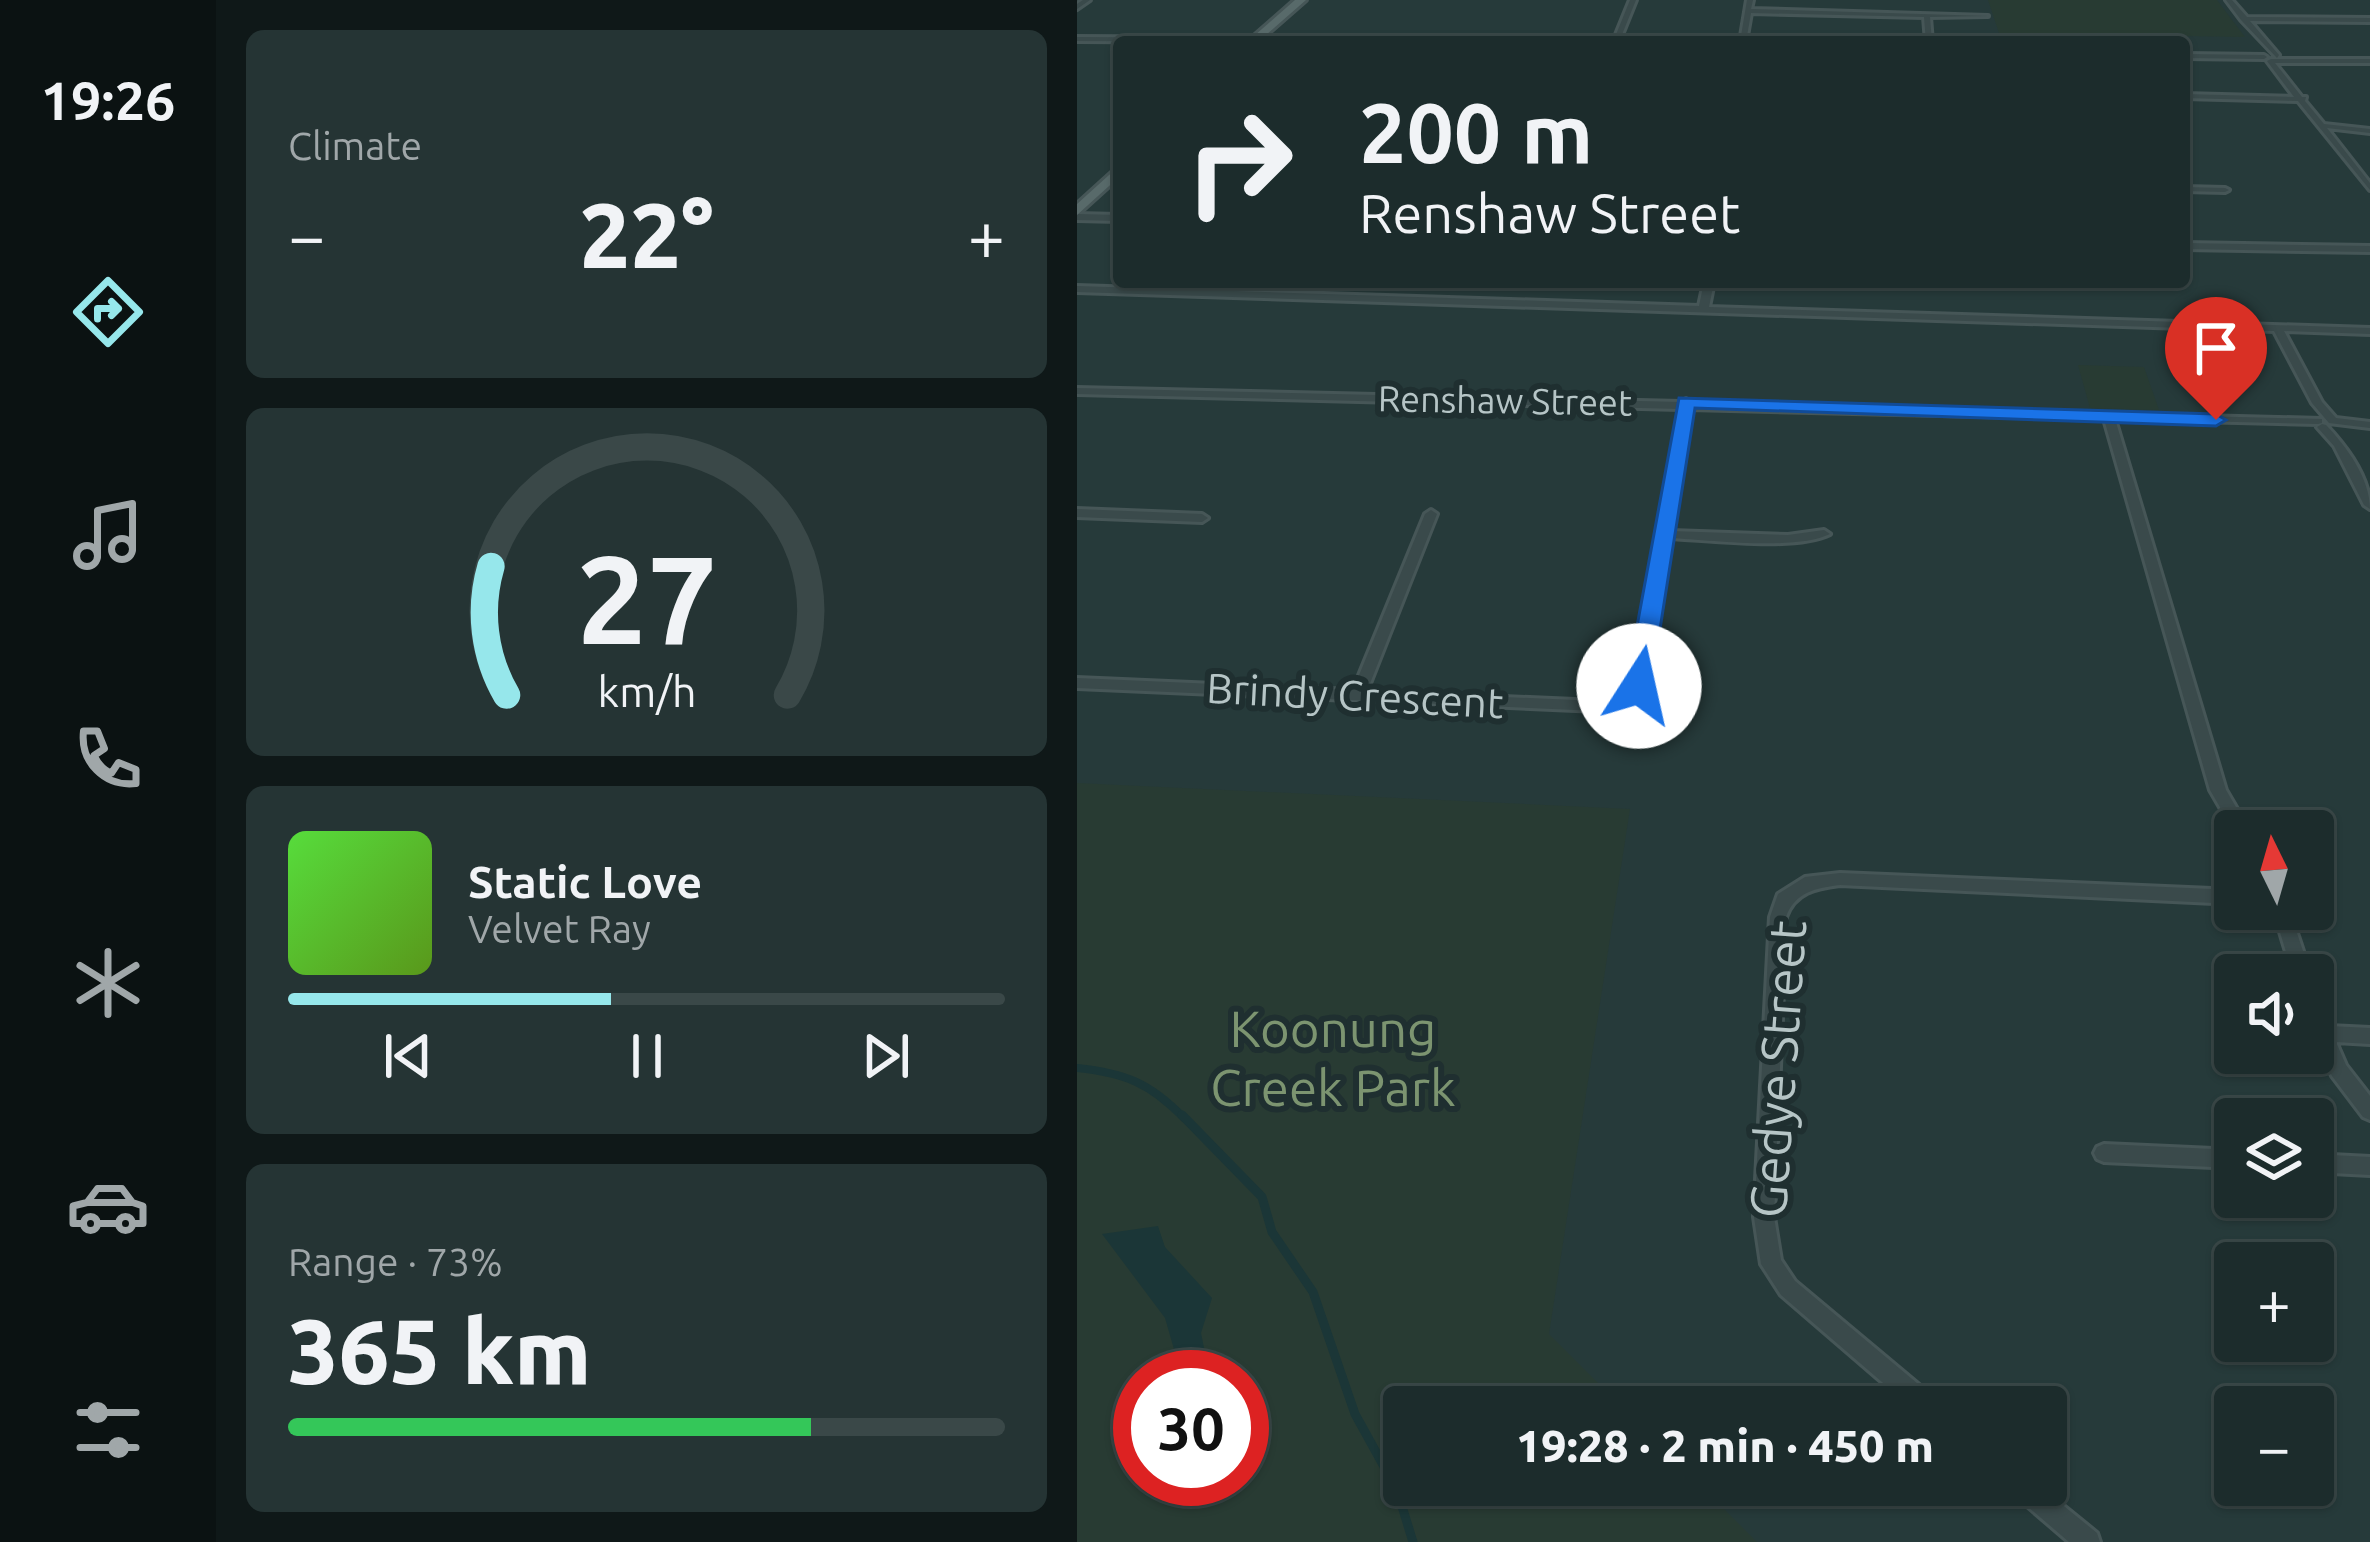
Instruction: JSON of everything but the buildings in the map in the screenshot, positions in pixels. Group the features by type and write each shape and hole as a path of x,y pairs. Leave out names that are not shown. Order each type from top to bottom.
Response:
{"main road":[{"path":"1258,36 1297,0"},
{"path":"1077,214 1113,176"}],"street":[{"path":"1077,7 1087,0"},
{"path":"1618,36 1633,0"},
{"path":"1744,36 1750,0"},
{"path":"2229,0 2370,188"},
{"path":"1887,1 1889,14"},
{"path":"1748,11 1985,16"},
{"path":"1927,15 1929,36"},
{"path":"2242,18 2370,20"},
{"path":"1077,39 1113,40"},
{"path":"2190,56 2370,62"},
{"path":"2190,96 2303,98"},
{"path":"2324,127 2370,131"},
{"path":"2190,189 2225,190"},
{"path":"1077,214 1113,217"},
{"path":"2190,246 2370,249"},
{"path":"1704,308 1708,288"},
{"path":"1077,289 2370,331"},
{"path":"2278,328 2370,505"},
{"name":"Renshaw Street","path":"1077,391 1686,402 2370,425"},
{"path":"1686,402 1665,534 1789,539 1824,534"},
{"path":"2109,416 2218,790 2230,810"},
{"path":"1077,513 1202,518"},
{"path":"1358,696 1431,514"},
{"name":"Brindy Crescent","path":"1077,682 1598,706 1631,697 1640,680 1665,534"},
{"name":"Gedye Street","path":"1903,1386 1788,1288 1767,1252 1776,963 1784,899 1811,882 1841,879 2214,896"},
{"path":"2334,1035 2370,1036"},
{"path":"2334,1054 2370,1111"},
{"path":"2104,1153 2214,1158"},
{"path":"2334,1164 2370,1166"},
{"path":"2046,1506 2088,1542"}],"green space":[{"path":"1988,0 2217,0 2245,37 2190,36 1999,33"},
{"path":"2078,365 2144,367 2159,410 2090,408"},
{"name":"Koonung Creek Park","path":"1077,783 1630,809 1549,1334 1601,1386 1383,1386 1383,1506 1721,1506 1757,1542 1077,1542"}],"water":[{"path":"1158,1226 1165,1247 1212,1298 1201,1333 1204,1350 1174,1350 1165,1318 1102,1234"}],"waterway":[{"path":"1077,1068 1136,1082 1184,1118"},
{"path":"1182,1115 1262,1197 1272,1232 1313,1292 1355,1414 1397,1490 1413,1542"}],"route":[{"path":"1639,686 1686,402 2216,420"}]}
